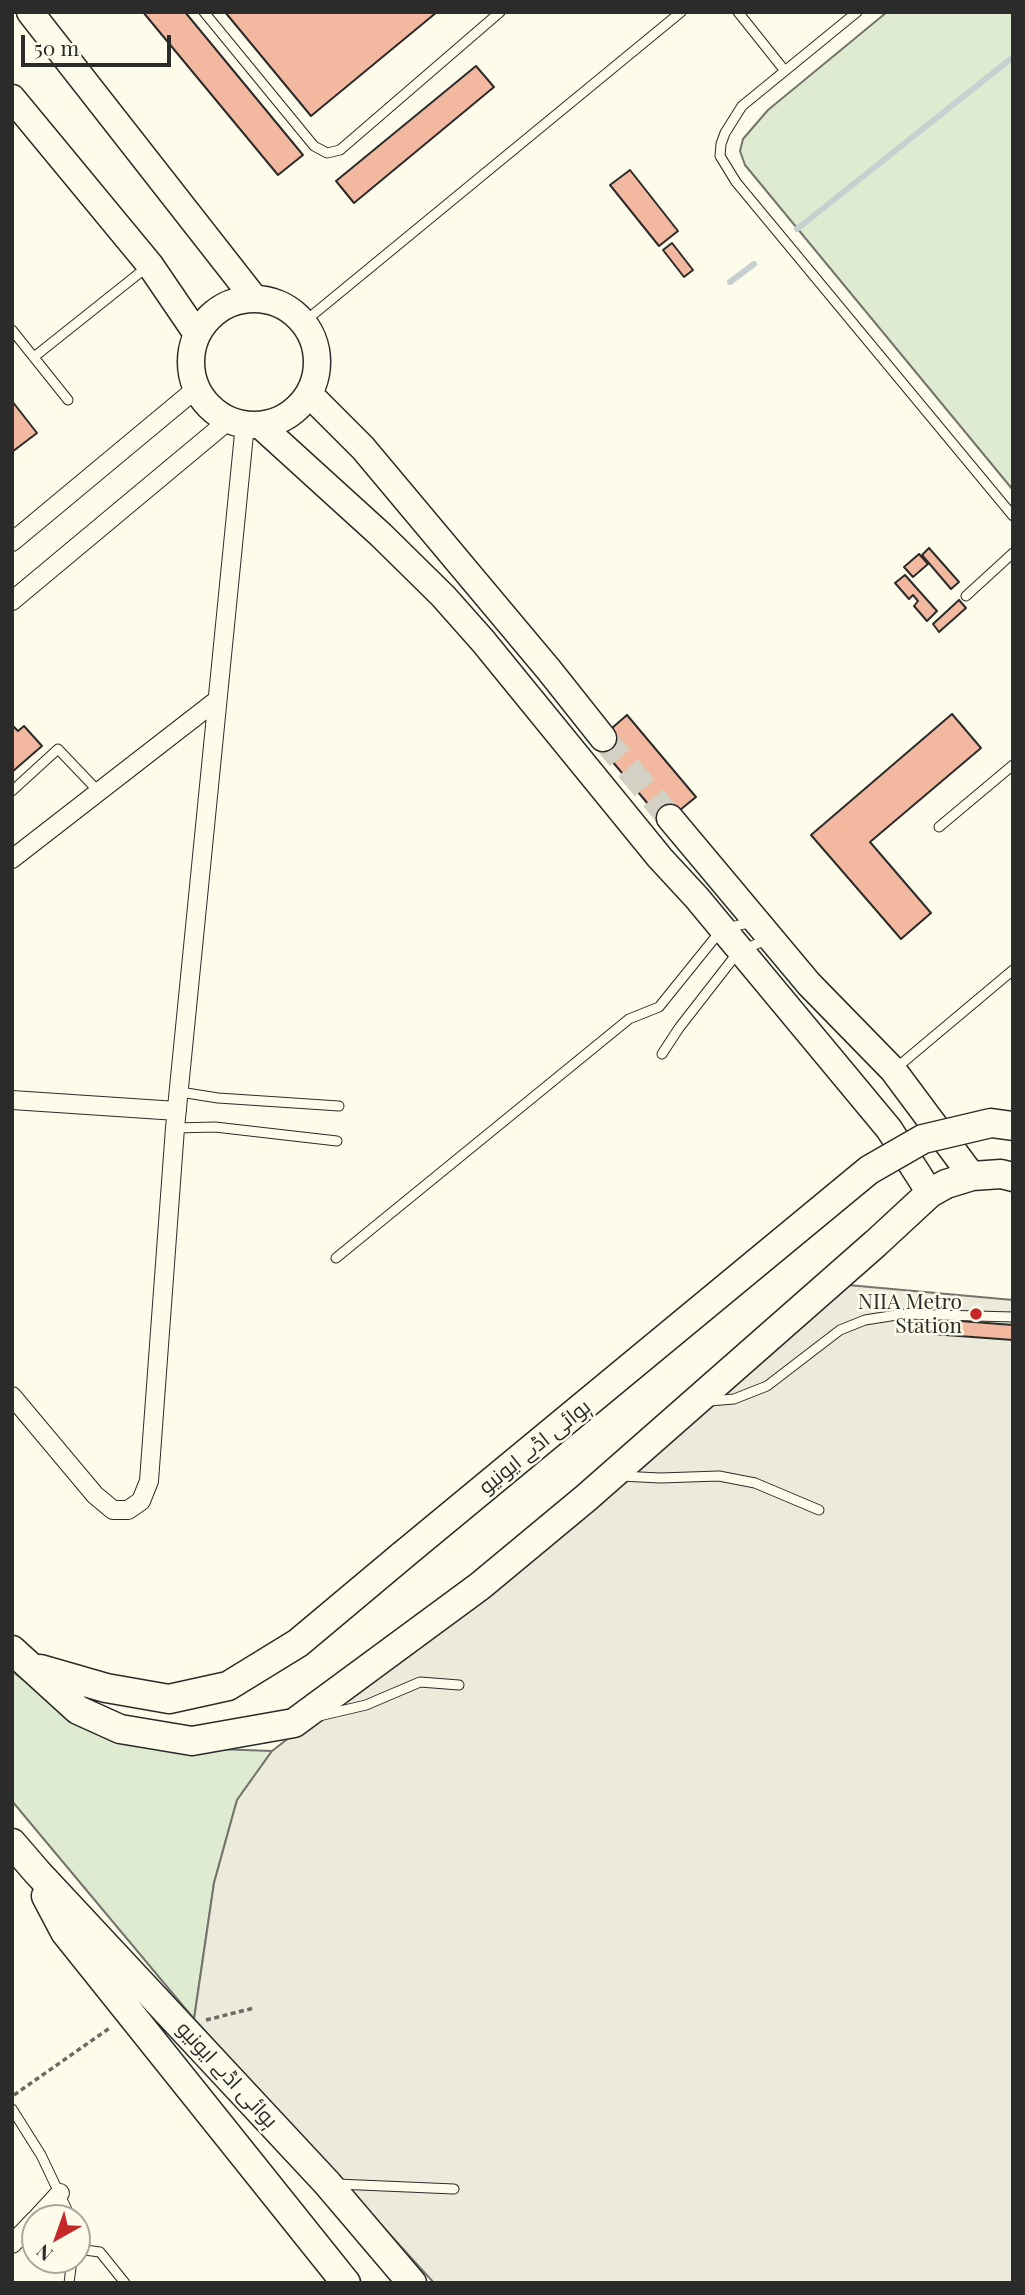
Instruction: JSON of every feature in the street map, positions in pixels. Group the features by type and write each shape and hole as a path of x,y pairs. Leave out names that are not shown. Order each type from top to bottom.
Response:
{"main road":[{"name":"ہوائی اڈے ایونیو","path":"23,1658 106,1688 169,1699 228,1686 298,1643 869,1170 923,1139 990,1123 1013,1126"},
{"name":"ہوائی اڈے ایونیو","path":"23,1658 78,1710 120,1729 192,1741 294,1723 480,1586 613,1475 930,1193 946,1184 972,1176 1001,1174 1013,1177"},
{"name":"ہوائی اڈے ایونیو","path":"12,1843 327,2183 412,2283"},
{"name":"ہوائی اڈے ایونیو","path":"37,1872 65,1933 346,2283"}],"street":[{"path":"30,12 254,298"},
{"path":"12,98 150,265 197,334"},
{"path":"12,601 245,423 280,420 297,409 309,394 316,376 318,357 314,339 304,322 290,309 273,301 254,298 221,307 197,334 191,368 197,388 215,411 245,423 381,535 443,596 889,1129 930,1193"},
{"path":"12,542 197,388"},
{"path":"309,394 363,448 603,738"},
{"path":"12,1396 95,1495 113,1510 128,1510 141,1501 149,1481 176,1120 245,423"},
{"path":"12,859 217,699"},
{"path":"660,858 678,828 809,984 893,1070 972,1176"},
{"path":"12,1100 176,1120"},
{"path":"50,2204 61,2193"}],"lane":[{"path":"204,12 314,146 327,153 340,150 500,12"},
{"path":"304,322 681,12"},
{"path":"738,12 785,71"},
{"path":"857,12 743,106 733,119 721,145 720,156 736,181 1013,516"},
{"path":"34,358 150,265"},
{"path":"12,330 68,400"},
{"path":"965,596 1013,553"},
{"path":"12,791 58,749 99,792"},
{"path":"939,827 1013,765"},
{"path":"336,1258 629,1020 659,1007 722,929 763,930"},
{"path":"662,1054 679,1027 739,951 763,930"},
{"path":"893,1070 1013,971"},
{"path":"180,1092 218,1098 339,1105"},
{"path":"176,1120 337,1141"},
{"path":"696,1402 734,1399 767,1386 840,1330 865,1320 903,1314 1013,1317"},
{"path":"613,1475 660,1478 719,1476 755,1483 819,1510"},
{"path":"294,1723 366,1705 419,1682 459,1685"},
{"path":"12,2109 41,2155 65,2204"},
{"path":"327,2183 454,2189"},
{"path":"91,2251 100,2252 125,2283"}],"path":[{"path":"211,2019 254,2008"},
{"path":"12,2096 130,2014"}],"green space":[{"path":"887,12 1013,12 1013,490 745,165 740,151 743,139 768,110"},
{"path":"12,1669 67,1712 161,1747 272,1751 237,1800 214,1883 194,2019 12,1801"}],"shaded area":[{"path":"848,1285 1013,1300 1013,2283 434,2283 194,2019 214,1883 237,1800 272,1751 410,1644"}],"building":[{"path":"143,12 185,12 303,155 278,175"},
{"path":"225,12 437,12 311,116"},
{"path":"476,66 494,87 354,203 336,181"},
{"path":"630,170 678,231 659,246 610,185"},
{"path":"672,243 693,270 684,277 663,250"},
{"path":"12,401 37,433 12,452"},
{"path":"929,548 959,582 951,589 922,555"},
{"path":"919,554 928,564 913,577 904,567"},
{"path":"905,575 937,611 927,621 914,606 918,601 913,595 909,599 895,583"},
{"path":"959,600 966,608 939,632 933,624"},
{"path":"952,714 981,748 870,842 931,913 901,939 811,835"},
{"path":"627,715 696,797 664,823 596,742"},
{"path":"12,725 18,731 24,726 42,746 12,772"},
{"path":"934,1319 1013,1325 1013,1340 932,1334"}],"waterway":[{"path":"797,229 1013,57"},
{"path":"730,282 754,264"}],"tunnel":[{"path":"603,738 670,818"}],"place":[{"name":"NIIA Metro Station","path":"976,1314"}]}
